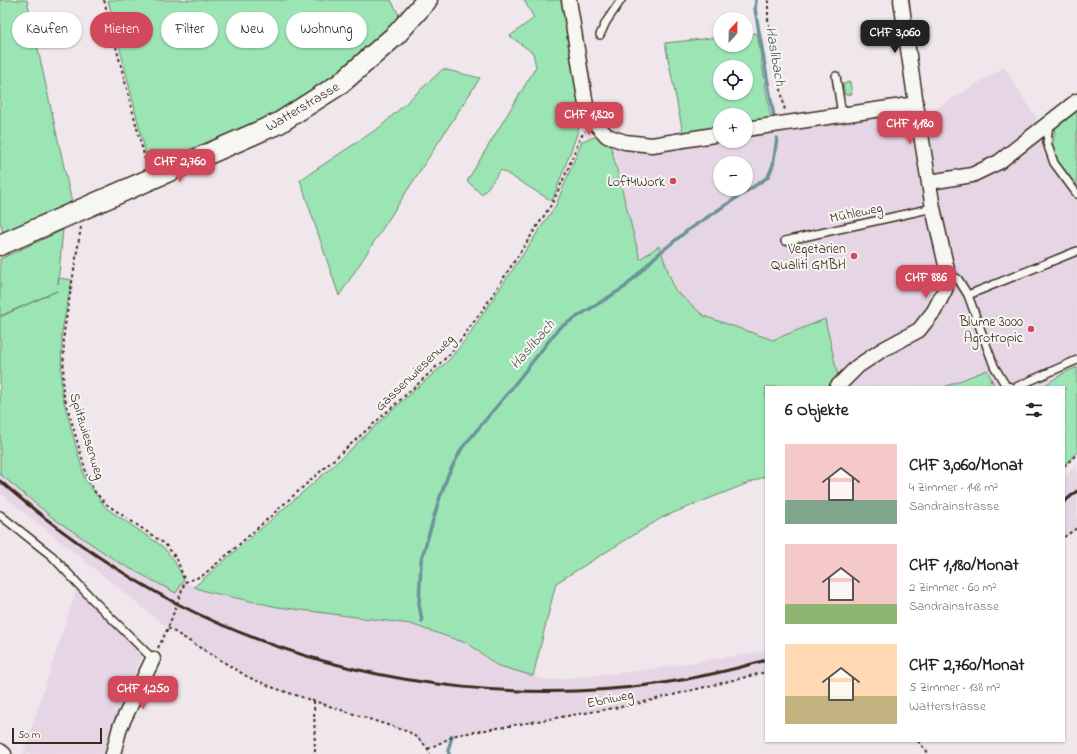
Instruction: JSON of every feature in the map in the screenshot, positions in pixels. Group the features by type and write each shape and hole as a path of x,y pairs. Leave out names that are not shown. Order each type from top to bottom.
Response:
{"street":[{"name":"Watterstrasse","path":"0,245 279,123 340,84 397,34 426,0"},
{"path":"569,0 586,105 593,121 607,136 625,142 652,145 713,135"},
{"path":"838,386 858,366 882,350 919,330 934,311 945,290 948,274 933,208 901,0"},
{"path":"930,182 972,175 999,162 1077,101"},
{"path":"753,128 916,104"},
{"path":"113,754 120,727 153,659"},
{"path":"0,751 4,754"}],"lane":[{"path":"600,35 606,22 621,0"},
{"path":"836,76 842,115"},
{"path":"1049,123 1047,143 1054,163 1077,194"},
{"name":"Mühleweg","path":"785,241 933,208"},
{"path":"968,295 1077,251"},
{"path":"948,274 958,279 968,295 994,366 1006,386"},
{"path":"1018,386 1077,360"},
{"path":"0,515 52,556 93,600 153,659"}],"path":[{"path":"104,0 150,179"},
{"path":"768,0 768,19 785,110 791,122"},
{"name":"Gassenwiesenweg","path":"185,582 202,576 234,549 451,353 470,330 553,202 567,172 580,138 593,121"},
{"name":"Spitzwiesenweg","path":"84,209 64,332 63,392 88,479 96,492 106,504 165,544 177,559 185,582"},
{"path":"1065,465 1077,454"},
{"path":"1065,537 1077,528"},
{"path":"153,659 168,628 185,582"},
{"path":"168,628 248,677 274,688 410,732 419,739 428,749 430,754"},
{"name":"Ebniweg","path":"428,749 456,735 632,705 765,672"},
{"path":"314,701 315,754"},
{"path":"919,742 929,754"}],"shaded area":[{"path":"1004,67 1077,183 1077,380 1060,386 994,386 987,371 948,386 841,386 825,320 773,341 704,316 677,290 659,246 640,260 612,143 642,152 713,140 713,148 753,148 753,134 901,111 914,122"},
{"path":"1077,465 1077,528 1065,536 1065,476"},
{"path":"0,469 148,561 208,593 277,606 410,625 468,643 495,665 548,680 637,671 765,651 765,672 632,705 456,735 428,749 419,739 409,732 274,688 248,677 168,628 0,493"},
{"path":"76,590 142,654 105,754 23,754"}],"green space":[{"path":"0,0 27,0 30,12 12,12 12,48 38,48 72,203 3,233 0,220"},
{"path":"108,0 391,0 400,17 359,58 321,87 272,116 150,171 120,48 153,48 153,12 111,12"},
{"path":"524,0 564,0 584,112 552,201 501,170 482,195 467,181 536,67 533,53 510,36 534,18"},
{"path":"753,33 757,33 771,119 753,122 753,108 713,108 713,128 683,133 665,43 713,38 713,52 753,52"},
{"path":"443,69 480,78 339,296 300,180 380,127"},
{"path":"850,82 852,94 845,95 843,84"},
{"path":"1077,107 1077,186 1055,158 1053,143 1056,123"},
{"path":"598,136 610,143 640,259 659,246 675,290 704,316 773,340 825,319 838,376 830,386 765,386 765,476 663,517 556,583 533,676 496,665 469,644 410,624 278,607 208,592 194,587 334,465 391,411 449,360 470,334 556,205 582,141"},
{"path":"63,230 58,284 59,278 72,280 62,331 61,391 85,479 106,508 162,546 174,560 184,580 176,593 118,562 53,518 0,474 0,317 57,291 0,316 0,259"},
{"path":"1077,367 1077,452 1065,465 1065,386 1044,386 1064,373"},
{"path":"987,370 995,386 947,386"}],"waterway":[{"name":"Haslibach","path":"756,0 755,9 774,117"},
{"name":"Haslibach","path":"422,621 419,604 421,561 448,475 462,448 559,328 625,287 656,256 688,230 768,177 773,165 777,138"},
{"name":"Haslibach","path":"449,754 448,751 452,736"}],"railway":[{"path":"0,481 41,515 104,561 172,601 241,633 313,658 387,676 463,687 540,691 617,688 692,678 765,660"},
{"path":"1065,501 1077,491"}],"place":[{"name":"Loft4Work","path":"673,181"},
{"name":"Vegetarien Qualiti GMBH","path":"854,256"},
{"name":"Blume 3000 Agrotropic","path":"1031,329"}]}
